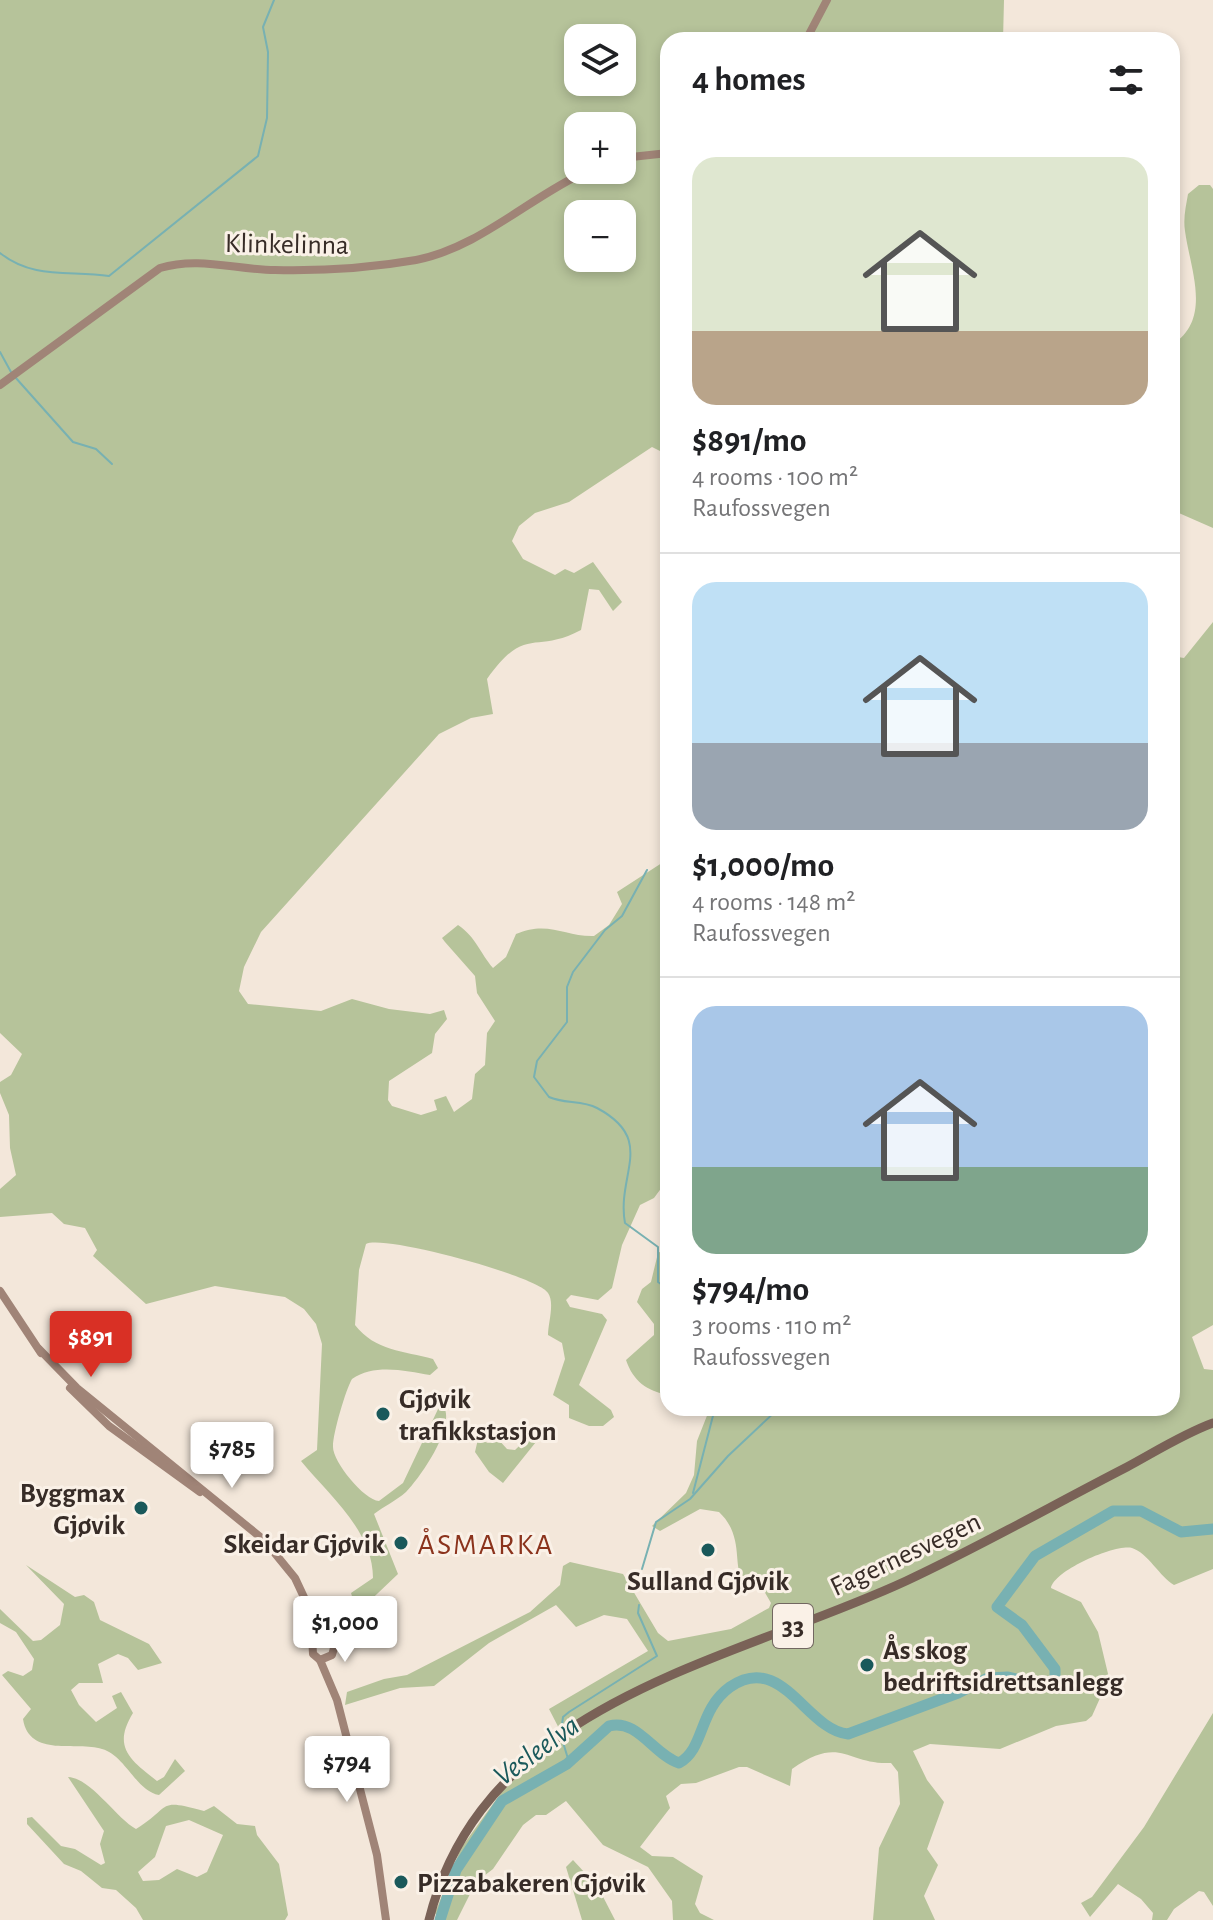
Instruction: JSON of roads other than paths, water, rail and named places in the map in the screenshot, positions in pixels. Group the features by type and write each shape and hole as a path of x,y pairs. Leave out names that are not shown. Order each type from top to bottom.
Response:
{"main road":[{"path":"810,32 827,0"},
{"path":"636,156 660,154"},
{"name":"Klinkelinna","path":"0,385 160,268 190,262 272,270 311,270 414,260 450,249 564,184"},
{"path":"0,1291 39,1349 77,1388 253,1529 289,1569 323,1638 333,1645 332,1684"},
{"name":"Fagernesvegen","path":"429,1920 441,1880 475,1816 543,1745 585,1717 698,1664 904,1582 1213,1423"},
{"path":"311,1614 313,1654 320,1660 332,1684 377,1855 386,1920"},
{"path":"313,1643 323,1638"},
{"path":"320,1660 332,1655"}],"waterway":[{"path":"0,253 39,271 109,276 258,156 267,118 268,52 263,27 274,0"},
{"path":"0,352 11,372"},
{"path":"15,377 73,442 96,449 112,464"},
{"path":"647,870 622,916 605,930 573,972 567,987 567,1022 537,1061 534,1077 549,1097 597,1108 615,1120 625,1133 630,1146 625,1223 658,1247 660,1283"},
{"path":"693,1493 713,1416"},
{"path":"642,1569 656,1522 690,1499 728,1456 770,1416"},
{"name":"Vesleelva","path":"440,1920 456,1870 502,1801 567,1764 609,1726 628,1727 679,1763 693,1748 720,1696 730,1687 748,1679 764,1679 779,1685 819,1720 848,1734 958,1693 988,1678 1008,1677 1040,1685 1055,1680 1055,1669 1022,1625 997,1607 1035,1556 1113,1511 1141,1511 1181,1532 1213,1529"},
{"path":"561,1732 563,1717 569,1712 657,1656 638,1613 639,1605"},
{"path":"562,1739 569,1762"}],"place":[{"name":"Gjøvik trafikkstasjon","path":"383,1414"},
{"name":"Byggmax Gjøvik","path":"141,1508"},
{"name":"Skeidar Gjøvik","path":"401,1543"},
{"name":"Sulland Gjøvik","path":"708,1550"},
{"name":"Ås skog bedriftsidrettsanlegg","path":"867,1665"},
{"name":"Pizzabakeren Gjøvik","path":"401,1882"}],"district":[{"name":"ÅSMARKA","path":"486,1544"}]}
